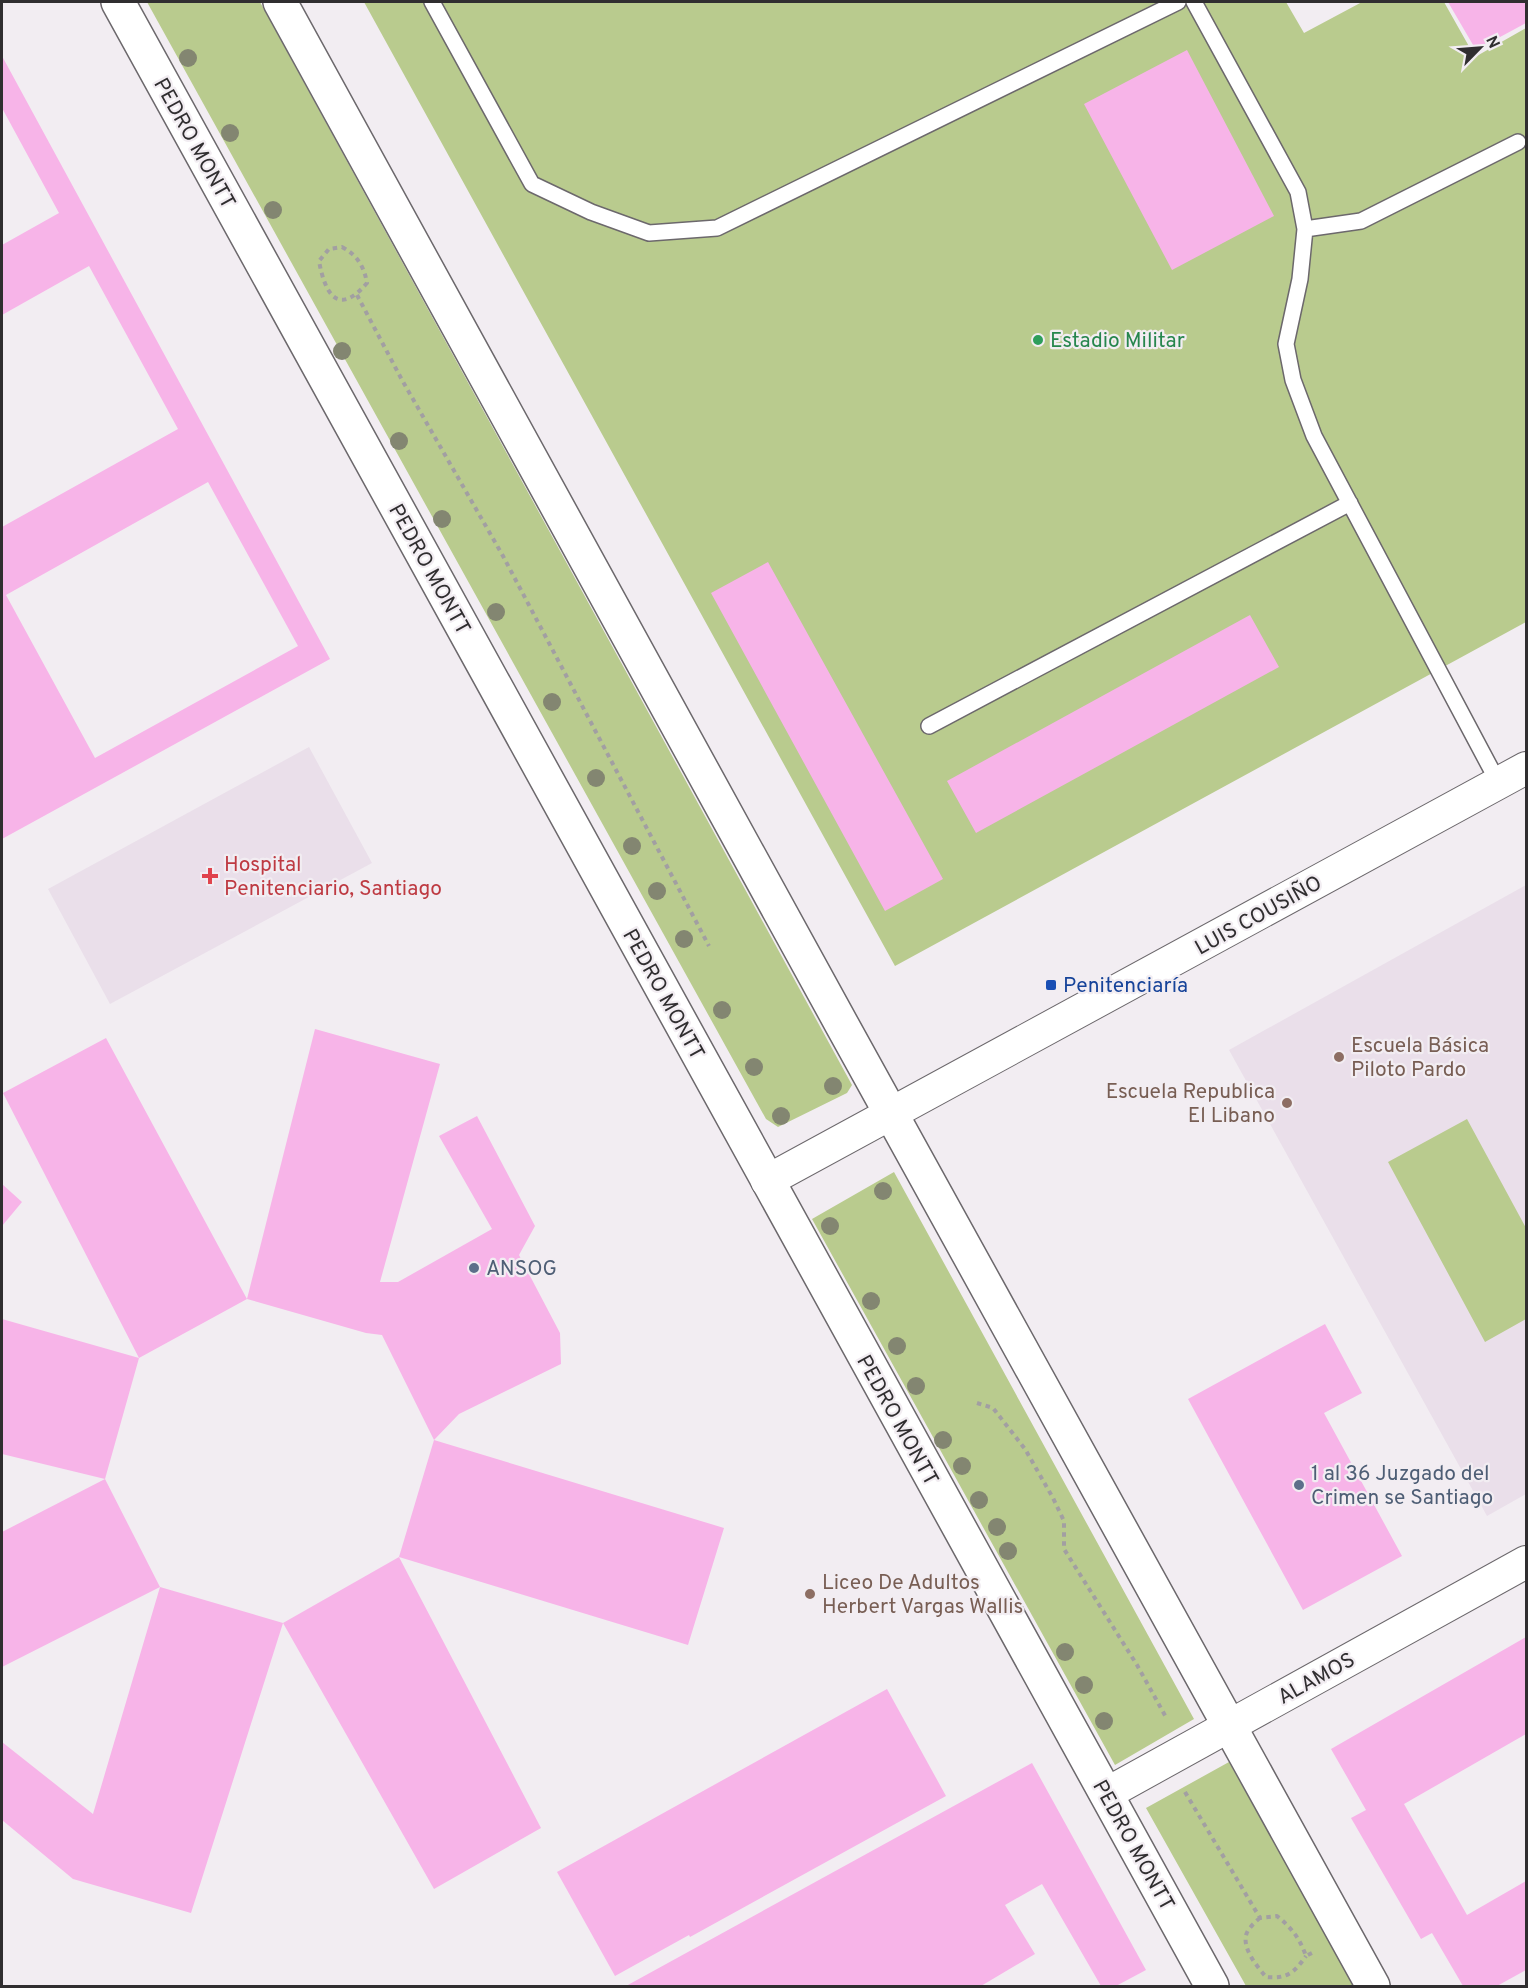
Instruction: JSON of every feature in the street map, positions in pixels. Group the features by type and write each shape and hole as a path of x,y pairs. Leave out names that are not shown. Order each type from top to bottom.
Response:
{"street":[{"name":"PEDRO MONTT","path":"118,2 1212,1986"},
{"path":"280,2 1373,1986"},
{"name":"LUIS COUSIÑO","path":"767,1181 1527,768"},
{"name":"ALAMOS","path":"1106,1794 1527,1562"}],"lane":[{"path":"432,2 532,184 591,212 649,233 717,228 1178,2"},
{"path":"1194,2 1298,192 1305,229 1300,279 1286,344 1293,381 1314,436 1499,784"},
{"path":"1305,229 1361,221 1518,142"},
{"path":"929,726 1350,503"}],"path":[{"path":"342,246 354,254 365,271 367,283 357,295 343,300 331,296 323,282 319,261 329,249 342,246"},
{"path":"357,295 402,380 503,556 709,946"},
{"path":"977,1403 993,1408 1025,1449 1064,1521 1064,1549 1167,1717 1163,1728"},
{"path":"1167,1761 1260,1918"},
{"path":"1306,1956 1291,1926 1277,1916 1260,1918 1247,1930 1245,1942 1253,1962 1266,1977 1280,1978 1295,1970 1306,1956 1344,1934"}],"shaded area":[{"name":"Hospital Penitenciario, Santiago","path":"309,747 372,863 110,1004 48,889"},
{"path":"1526,885 1526,1494 1487,1516 1229,1050"}],"green space":[{"path":"147,2 260,2 852,1085 847,1093 778,1127 766,1119"},
{"name":"Estadio Militar","path":"364,2 1286,2 1304,33 1362,2 1444,2 1475,57 1526,28 1526,622 895,966"},
{"path":"1467,1119 1526,1228 1526,1319 1485,1342 1388,1162"},
{"path":"894,1172 1194,1719 1115,1765 812,1219"},
{"path":"1229,1762 1354,1986 1246,1986 1146,1808"}],"building":[{"path":"1448,2 1526,2 1526,23 1476,50"},
{"path":"1187,50 1274,216 1172,270 1084,104"},
{"path":"2,56 330,659 2,839 2,527 178,429 89,266 2,315 2,245 59,213 2,108","holes":["208,482 298,646 95,758 6,595"]},
{"path":"768,562 943,879 885,911 711,593"},
{"path":"1250,615 1279,667 976,833 947,781"},
{"path":"315,1029 440,1064 380,1282 398,1282 492,1229 439,1136 477,1116 535,1226 519,1255 560,1333 561,1364 459,1414 434,1440 382,1335 366,1333 247,1299"},
{"path":"106,1038 247,1299 139,1358 3,1093"},
{"path":"2,1184 22,1202 2,1226"},
{"path":"2,1319 139,1358 105,1479 2,1454"},
{"name":"1 al 36 Juzgado del Crimen se Santiago","path":"1325,1324 1362,1393 1324,1413 1402,1556 1303,1610 1188,1399"},
{"path":"434,1440 724,1528 688,1645 399,1557"},
{"path":"105,1479 160,1587 2,1667 2,1532"},
{"path":"399,1557 541,1828 434,1889 283,1623"},
{"path":"160,1587 283,1623 191,1913 73,1879 2,1820 2,1742 93,1814"},
{"path":"1526,1637 1526,1734 1404,1804 1467,1915 1526,1881 1526,1970 1497,1986 1463,1986 1432,1933 1421,1939 1351,1818 1366,1810 1331,1749"},
{"path":"887,1689 946,1796 615,1976 557,1872"},
{"path":"1032,1763 1146,1970 1116,1986 1101,1986 1042,1884 1005,1905 1035,1954 981,1986 626,1986"}],"place":[{"name":"Estadio Militar","path":"1038,340"},
{"name":"Hospital Penitenciario, Santiago","path":"210,876"},
{"name":"Penitenciaría","path":"1051,985"},
{"name":"Escuela Básica Piloto Pardo","path":"1339,1057"},
{"name":"Escuela Republica El Libano","path":"1287,1103"},
{"name":"ANSOG","path":"474,1268"},
{"name":"1 al 36 Juzgado del Crimen se Santiago","path":"1299,1485"},
{"name":"Liceo De Adultos Herbert Vargas Wallis","path":"810,1594"}]}
